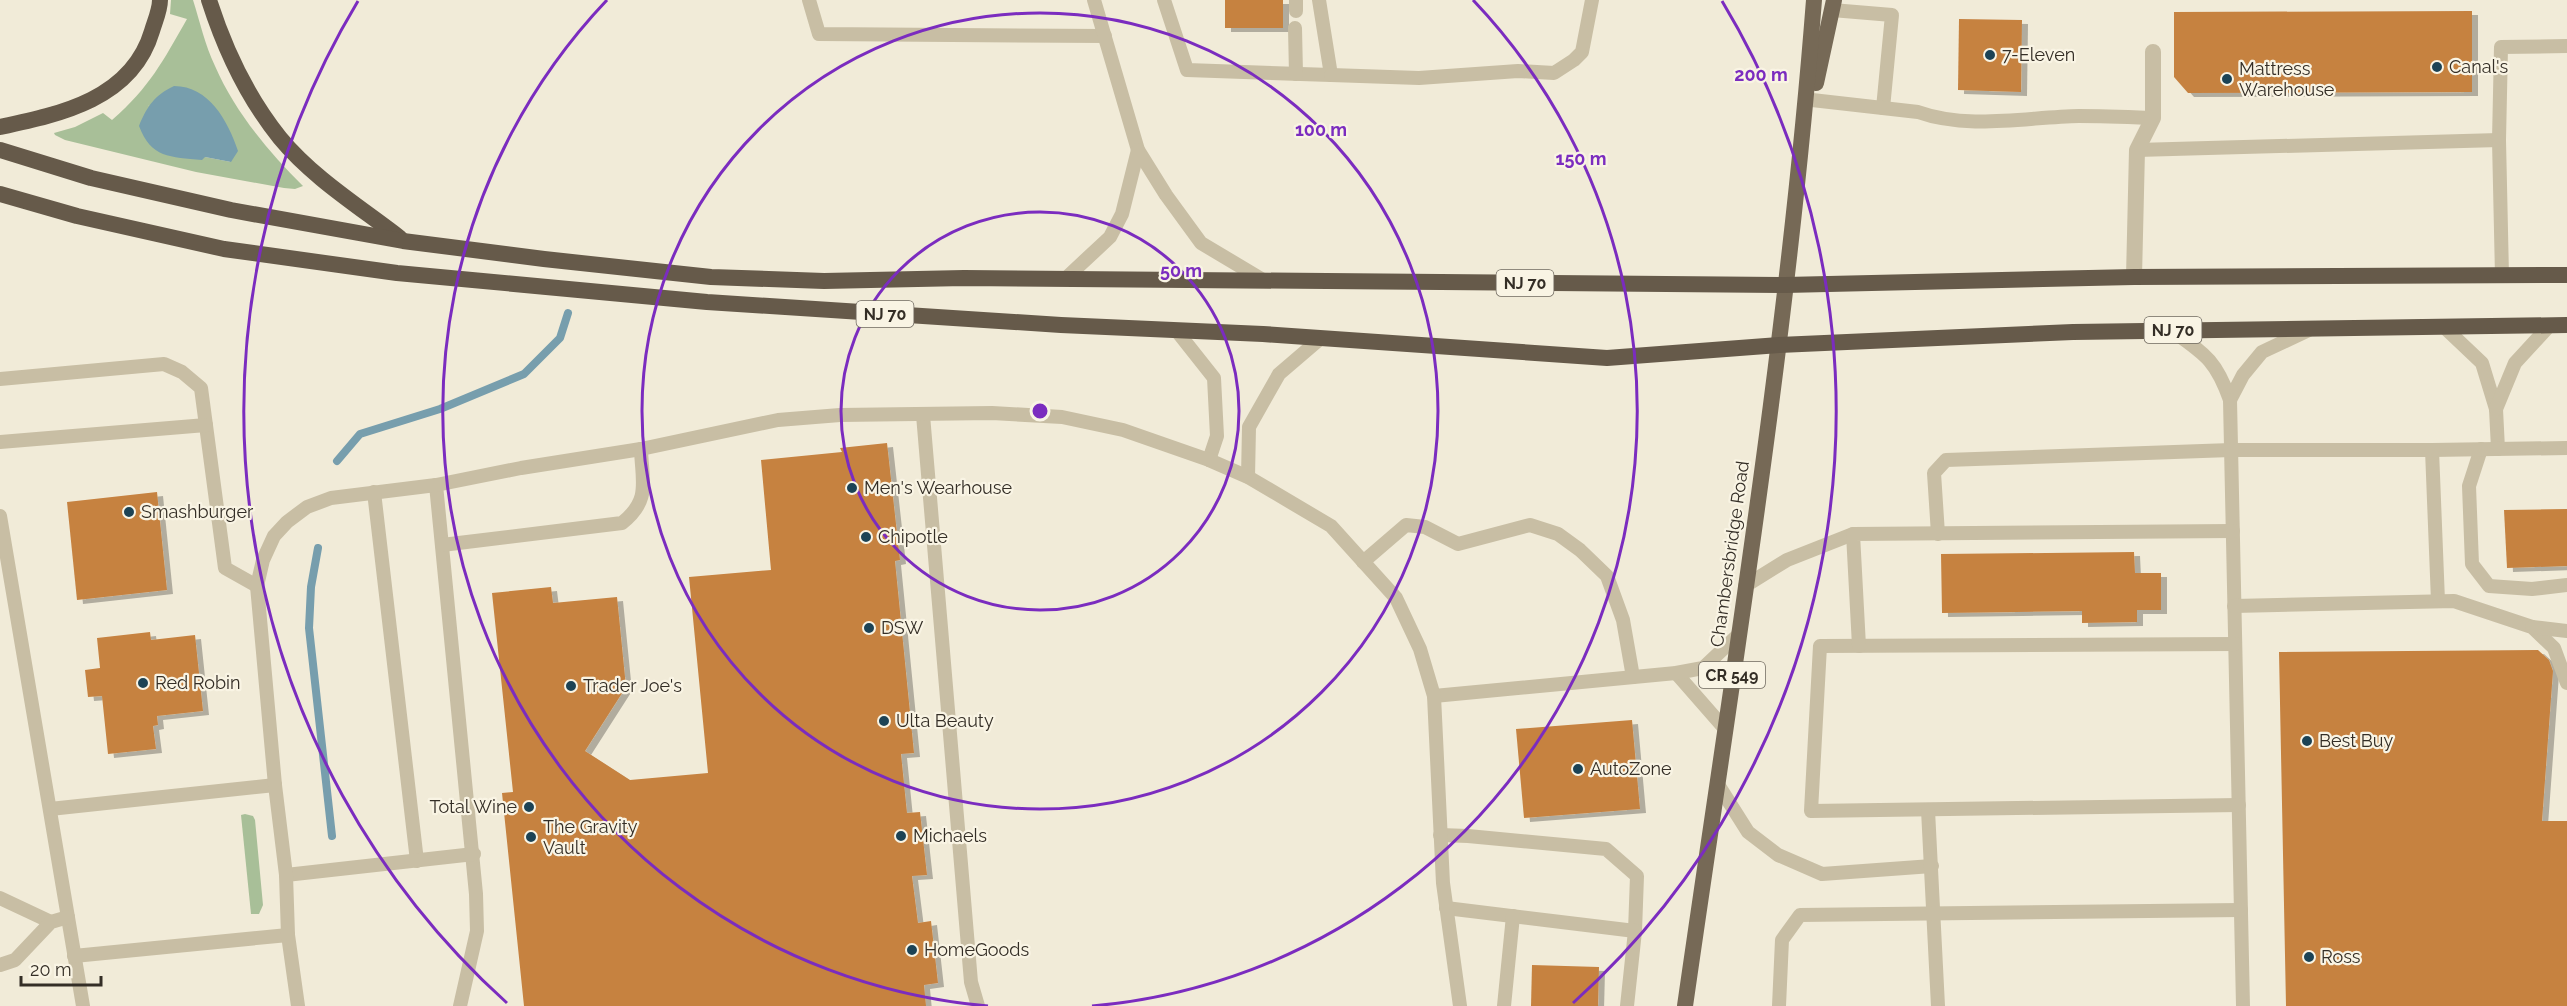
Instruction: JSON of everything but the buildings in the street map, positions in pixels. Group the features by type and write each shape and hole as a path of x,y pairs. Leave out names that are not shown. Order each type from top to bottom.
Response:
{"highway":[{"path":"0,127 47,117 97,99 127,75 148,43 160,0"},
{"path":"209,0 231,59 251,99 282,140 320,176 403,241"},
{"name":"NJ 70","path":"0,150 91,178 196,202 403,241 711,277 824,281 964,278 1785,285 2134,277 2567,275"},
{"name":"NJ 70","path":"0,194 77,216 224,249 397,273 707,302 1321,338 1607,358 1779,345 2171,330 2559,325"}],"main road":[{"name":"Chambersbridge Road","path":"1686,1006 1779,345 1803,142 1814,0"},
{"name":"Chambersbridge Road","path":"1803,142 1833,5"}],"street":[{"path":"2134,277 2137,150 2153,118 2152,52"}],"lane":[{"path":"808,0 819,34 1105,36"},
{"path":"1094,0 1138,150 1166,195 1201,243 1265,282"},
{"path":"1164,0 1186,70 1419,78 1518,70 1554,73 1582,52 1592,0"},
{"path":"1319,0 1331,75"},
{"path":"1833,5 1892,15 1883,108"},
{"path":"1295,28 1296,74"},
{"path":"2502,276 2499,141 2500,47 2567,46"},
{"path":"1812,100 1918,112 1934,118 1980,120 2080,116 2153,118"},
{"path":"2137,150 2499,141"},
{"path":"1065,279 1110,237 1122,214 1138,150"},
{"path":"2496,408 2515,363 2559,325"},
{"path":"2444,327 2482,363 2496,408 2498,449"},
{"path":"2230,400 2243,375 2262,352 2310,329"},
{"path":"1176,330 1214,378 1217,436 1209,460"},
{"path":"2171,330 2206,354 2222,378 2230,400 2243,1006"},
{"path":"1248,477 1249,427 1279,374 1321,338"},
{"path":"0,379 164,364 182,372 201,388 225,568 257,586"},
{"path":"298,1006 288,935 286,875 275,785 257,586 263,560 274,536 287,522 307,507 331,498 436,485 521,468 641,449 778,420 830,416 992,413 1062,417 1122,430 1209,460 1248,477 1331,526 1396,598 1420,649 1434,696 1440,835 1446,908 1460,1006"},
{"path":"923,415 971,982 978,1006"},
{"path":"0,442 206,425"},
{"path":"1938,534 1934,474 1946,460 2231,450 2567,448"},
{"path":"442,545 622,523 636,512 643,497 641,449"},
{"path":"2481,449 2469,486 2472,564 2489,586 2532,589 2567,585"},
{"path":"2432,450 2438,601"},
{"path":"436,485 474,854 477,931 460,1006"},
{"path":"374,492 417,861"},
{"path":"0,516 83,1006"},
{"path":"1363,562 1406,525 1425,527 1458,544 1530,525 1558,534 1580,550 1607,576 1623,620 1633,677"},
{"path":"1745,586 1787,560 1853,534 2233,531"},
{"path":"1853,534 1858,646"},
{"path":"2234,606 2454,601 2532,627 2567,631"},
{"path":"2532,627 2554,648 2567,683"},
{"path":"1434,696 1676,673 1703,668 1738,635"},
{"path":"2235,644 1820,646 1811,811 2239,805"},
{"path":"1676,673 1725,729"},
{"path":"1717,783 1748,832 1778,855 1822,874 1932,866"},
{"path":"50,809 275,785"},
{"path":"1928,810 1938,1006"},
{"path":"1440,835 1606,849 1637,876 1635,931 1627,1006"},
{"path":"286,875 474,854"},
{"path":"0,898 51,922"},
{"path":"1446,908 1635,931"},
{"path":"1779,1006 1782,939 1800,915 2241,910"},
{"path":"1504,1006 1513,916"},
{"path":"0,965 15,960 51,922 68,917"},
{"path":"74,956 288,935"}],"green space":[{"path":"171,0 193,0 211,58 232,99 265,145 303,186 295,189 284,188 196,172 65,140 55,135 54,133 75,127 103,113 112,120 125,108 146,85 163,61 187,19 170,14","holes":["148,105 231,162 205,157"]},
{"path":"241,815 253,816 255,820 263,905 259,914 251,914"}],"water":[{"path":"174,86 197,92 207,99 223,117 238,151 231,162 205,157 202,160 180,158 163,154 149,144 139,126 152,102"}],"waterway":[{"path":"337,461 360,434 440,409 524,374 560,338 568,313"},
{"path":"318,548 311,587 309,628 332,836"}],"place":[{"name":"7-Eleven","path":"1990,55"},
{"name":"Canal's","path":"2437,67"},
{"name":"Mattress Warehouse","path":"2227,79"},
{"name":"Men's Wearhouse","path":"852,488"},
{"name":"Smashburger","path":"129,512"},
{"name":"Chipotle","path":"866,537"},
{"name":"DSW","path":"869,628"},
{"name":"Red Robin","path":"143,683"},
{"name":"Trader Joe's","path":"571,686"},
{"name":"Ulta Beauty","path":"884,721"},
{"name":"Best Buy","path":"2307,741"},
{"name":"AutoZone","path":"1578,769"},
{"name":"Total Wine","path":"529,807"},
{"name":"Michaels","path":"901,836"},
{"name":"The Gravity Vault","path":"531,837"},
{"name":"HomeGoods","path":"912,950"},
{"name":"Ross","path":"2309,957"}]}
